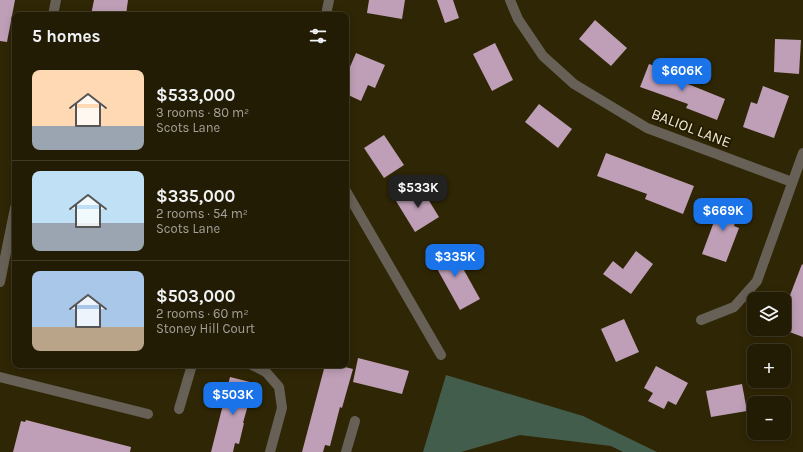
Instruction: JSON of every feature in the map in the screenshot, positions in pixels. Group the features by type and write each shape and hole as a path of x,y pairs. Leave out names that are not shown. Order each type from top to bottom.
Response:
{"street":[{"path":"54,12 56,0"},
{"path":"327,12 329,0"},
{"name":"BALIOL LANE","path":"510,0 518,19 543,56 574,84 647,128 792,182"},
{"path":"701,320 734,307 757,281 803,153"},
{"path":"349,196 441,356"},
{"path":"0,282 12,223"},
{"path":"179,408 191,368"},
{"path":"258,368 266,372 279,387 282,408 270,452"},
{"path":"0,377 148,414"},
{"path":"346,452 355,421"}],"green space":[{"path":"446,375 583,416 657,452 623,452 611,446 520,435 461,452 423,452"}],"building":[{"path":"0,0 15,0 7,42 0,41"},
{"path":"94,0 128,0 126,12 92,12"},
{"path":"369,0 405,0 402,19 367,13"},
{"path":"437,0 453,0 459,18 445,23"},
{"path":"595,20 627,48 611,66 579,39"},
{"path":"775,39 801,40 799,74 774,72"},
{"path":"495,43 513,80 492,91 473,54"},
{"path":"356,53 385,65 375,88 368,85 361,101 349,95 349,69"},
{"path":"649,64 680,75 678,80 725,99 717,120 686,108 688,104 640,87"},
{"path":"763,86 789,96 774,138 743,127 751,102 757,104"},
{"path":"539,104 572,129 558,148 525,122"},
{"path":"384,135 404,165 384,178 364,148"},
{"path":"606,153 694,186 683,214 645,199 647,194 597,176"},
{"path":"420,186 439,217 415,232 396,201"},
{"path":"722,200 741,207 734,226 739,228 726,262 702,254"},
{"path":"450,245 480,299 460,310 430,256"},
{"path":"636,251 653,264 631,294 603,274 613,261 623,269"},
{"path":"802,264 803,337 791,333 791,293"},
{"path":"624,319 639,352 616,362 601,329"},
{"path":"358,358 409,371 402,394 353,382"},
{"path":"656,366 688,383 676,405 668,401 664,409 648,401 653,393 644,388"},
{"path":"324,368 353,369 342,408 340,407 330,446 325,445 323,452 302,452"},
{"path":"230,377 254,383 239,444 235,443 233,452 211,452"},
{"path":"742,384 747,411 711,417 706,391"},
{"path":"26,420 131,447 130,452 13,452 21,421 25,422"}]}
